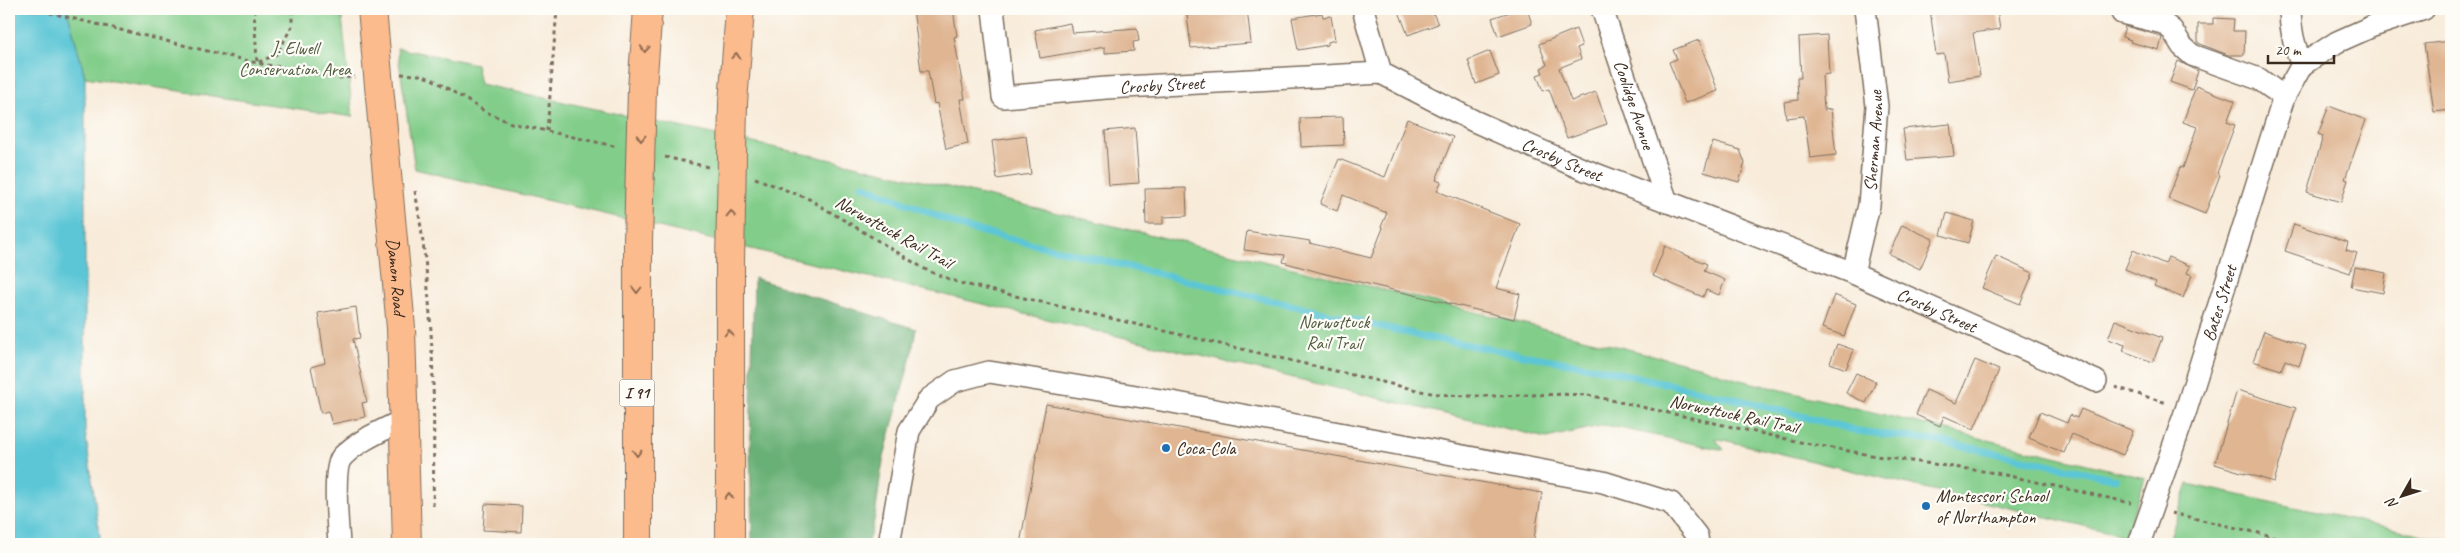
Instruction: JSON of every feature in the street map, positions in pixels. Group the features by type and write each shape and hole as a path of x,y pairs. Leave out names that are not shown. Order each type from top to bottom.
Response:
{"main road":[{"name":"Damon Road","path":"372,9 398,292 405,419 407,544"},
{"name":"I 91","path":"638,544 638,242 642,89 648,9"},
{"path":"730,544 730,263 733,103 740,9"}],"street":[{"name":"Crosby Street","path":"993,9 1003,97 1106,88 1381,72 1474,121 1580,168 1853,273 2096,381"},
{"path":"1363,9 1381,72"},
{"name":"Coolidge Avenue","path":"1602,9 1667,202"},
{"name":"Sherman Avenue","path":"1853,273 1870,205 1877,106 1866,9"},
{"path":"2290,9 2290,22 2295,50 2302,65 2336,42 2372,26 2424,9"},
{"path":"2122,13 2163,23 2172,30 2182,46 2192,55 2259,79 2284,97"},
{"name":"Bates Street","path":"2139,544 2186,410 2284,97 2302,65"},
{"path":"889,544 909,431 929,398 955,381 989,372 1162,400 1603,482 1671,502 1697,536 1698,544"},
{"path":"339,544 336,480 341,458 358,444 405,419"}],"path":[{"path":"34,9 235,56 257,63 339,78"},
{"path":"254,9 257,63"},
{"path":"257,63 277,54 292,26 292,9"},
{"path":"547,130 557,9"},
{"path":"399,74 419,75 432,79 486,112 512,123"},
{"name":"Norwottuck Rail Trail","path":"762,179 809,199 928,271 979,288 1445,396 1553,393 1588,395 1800,442 1876,456 1996,473 2136,504"},
{"path":"2096,381 2186,410"},
{"path":"2174,514 2307,544"}],"green space":[{"name":"J. Elwell Conservation Area","path":"67,9 341,9 353,117 85,77"},
{"name":"Norwottuck Rail Trail","path":"397,48 476,64 480,84 837,161 1323,275 1702,367 1736,379 2145,478 2126,536 1715,438 1724,450 1605,425 1546,438 415,169"},
{"path":"754,278 916,329 883,462 875,514 867,544 752,544 750,449"},
{"path":"2188,484 2451,541 2451,544 2168,543"}],"water":[{"path":"9,9 67,9 85,77 85,430 101,544 9,544"}],"building":[{"path":"913,9 953,9 957,36 954,37 965,99 960,99 968,144 946,149 937,103 934,104 928,71 921,71"},
{"path":"1247,9 1251,43 1191,48 1187,15"},
{"path":"1398,9 1431,9 1438,24 1408,35"},
{"path":"1519,9 1527,9 1532,24 1498,36 1492,18"},
{"path":"1930,9 1997,9 2000,29 1973,33 1980,76 1948,81 1944,54 1936,55"},
{"path":"1322,13 1323,17 1331,16 1335,40 1328,42 1328,45 1298,50 1292,18"},
{"path":"2213,18 2234,19 2233,31 2245,31 2244,55 2228,55 2198,43 2198,24 2213,24"},
{"path":"1070,23 1072,33 1137,28 1139,41 1133,42 1134,51 1105,53 1105,47 1040,58 1035,30"},
{"path":"2125,26 2162,38 2159,50 2130,42 2131,40 2122,37"},
{"path":"1576,29 1582,46 1577,48 1581,59 1559,68 1571,101 1596,92 1607,124 1567,138 1549,89 1543,91 1537,75 1543,73 1541,68 1547,65 1539,44"},
{"path":"1827,35 1829,74 1822,75 1824,110 1831,109 1836,155 1810,158 1804,116 1786,118 1784,102 1798,100 1797,78 1801,78 1799,37"},
{"path":"1699,40 1718,91 1685,103 1669,62 1677,59 1673,50"},
{"path":"2451,41 2451,110 2434,112 2424,44"},
{"path":"1490,51 1499,75 1476,84 1468,60"},
{"path":"2178,61 2198,71 2192,90 2170,82"},
{"path":"2196,86 2235,101 2227,122 2235,125 2217,173 2220,175 2205,214 2168,199 2180,167 2183,168 2197,127 2183,122"},
{"path":"2329,106 2366,120 2345,179 2348,180 2341,202 2307,192 2323,136 2318,134"},
{"path":"1343,117 1344,145 1301,147 1300,118"},
{"path":"1407,119 1453,137 1436,180 1441,182 1437,191 1520,224 1496,288 1520,294 1514,319 1322,273 1283,262 1285,255 1244,250 1247,231 1310,241 1309,243 1371,258 1387,213 1343,195 1337,211 1320,204 1339,159 1385,177"},
{"path":"1950,124 1954,156 1907,160 1903,129"},
{"path":"1135,128 1139,183 1109,185 1105,131"},
{"path":"1026,136 1031,174 997,179 992,141"},
{"path":"1713,142 1740,150 1745,163 1739,182 1704,172"},
{"path":"1186,188 1187,216 1163,217 1163,224 1146,224 1145,189"},
{"path":"1947,213 1974,221 1968,243 1941,235"},
{"path":"2294,224 2348,242 2346,250 2357,253 2350,273 2285,251"},
{"path":"1902,225 1933,239 1920,269 1889,254"},
{"path":"1665,246 1707,264 1704,271 1725,280 1719,295 1706,290 1703,297 1653,276"},
{"path":"2133,250 2165,264 2168,257 2190,266 2187,273 2192,275 2183,298 2154,286 2156,282 2125,269"},
{"path":"1996,256 2033,273 2020,304 1982,288"},
{"path":"2355,267 2386,273 2383,293 2351,287"},
{"path":"1834,295 1856,304 1844,336 1822,328"},
{"path":"356,307 360,338 353,339 367,402 362,403 365,417 332,424 328,411 321,413 311,367 325,363 318,313"},
{"path":"2115,320 2162,338 2153,362 2123,351 2125,345 2108,339"},
{"path":"2264,331 2306,346 2299,366 2285,360 2281,370 2253,361"},
{"path":"1837,344 1854,350 1846,369 1830,363"},
{"path":"1975,360 1999,370 1974,429 1944,416 1940,426 1916,415 1926,390 1956,403"},
{"path":"1856,373 1876,382 1866,403 1846,393"},
{"path":"2237,390 2296,408 2274,482 2215,464"},
{"name":"Coca-Cola","path":"1046,404 1542,493 1533,544 1020,544"},
{"path":"2081,409 2133,431 2123,455 2072,434 2064,453 2029,438 2040,412 2067,423 2070,415 2077,418"},
{"path":"485,504 522,506 521,532 483,530"}],"waterway":[{"path":"862,185 966,228 1425,337 1606,370 1748,402 1858,431 1944,442 2116,479"}],"place":[{"name":"Coca-Cola","path":"1166,448"},
{"name":"Montessori School of Northampton","path":"1926,506"}]}
